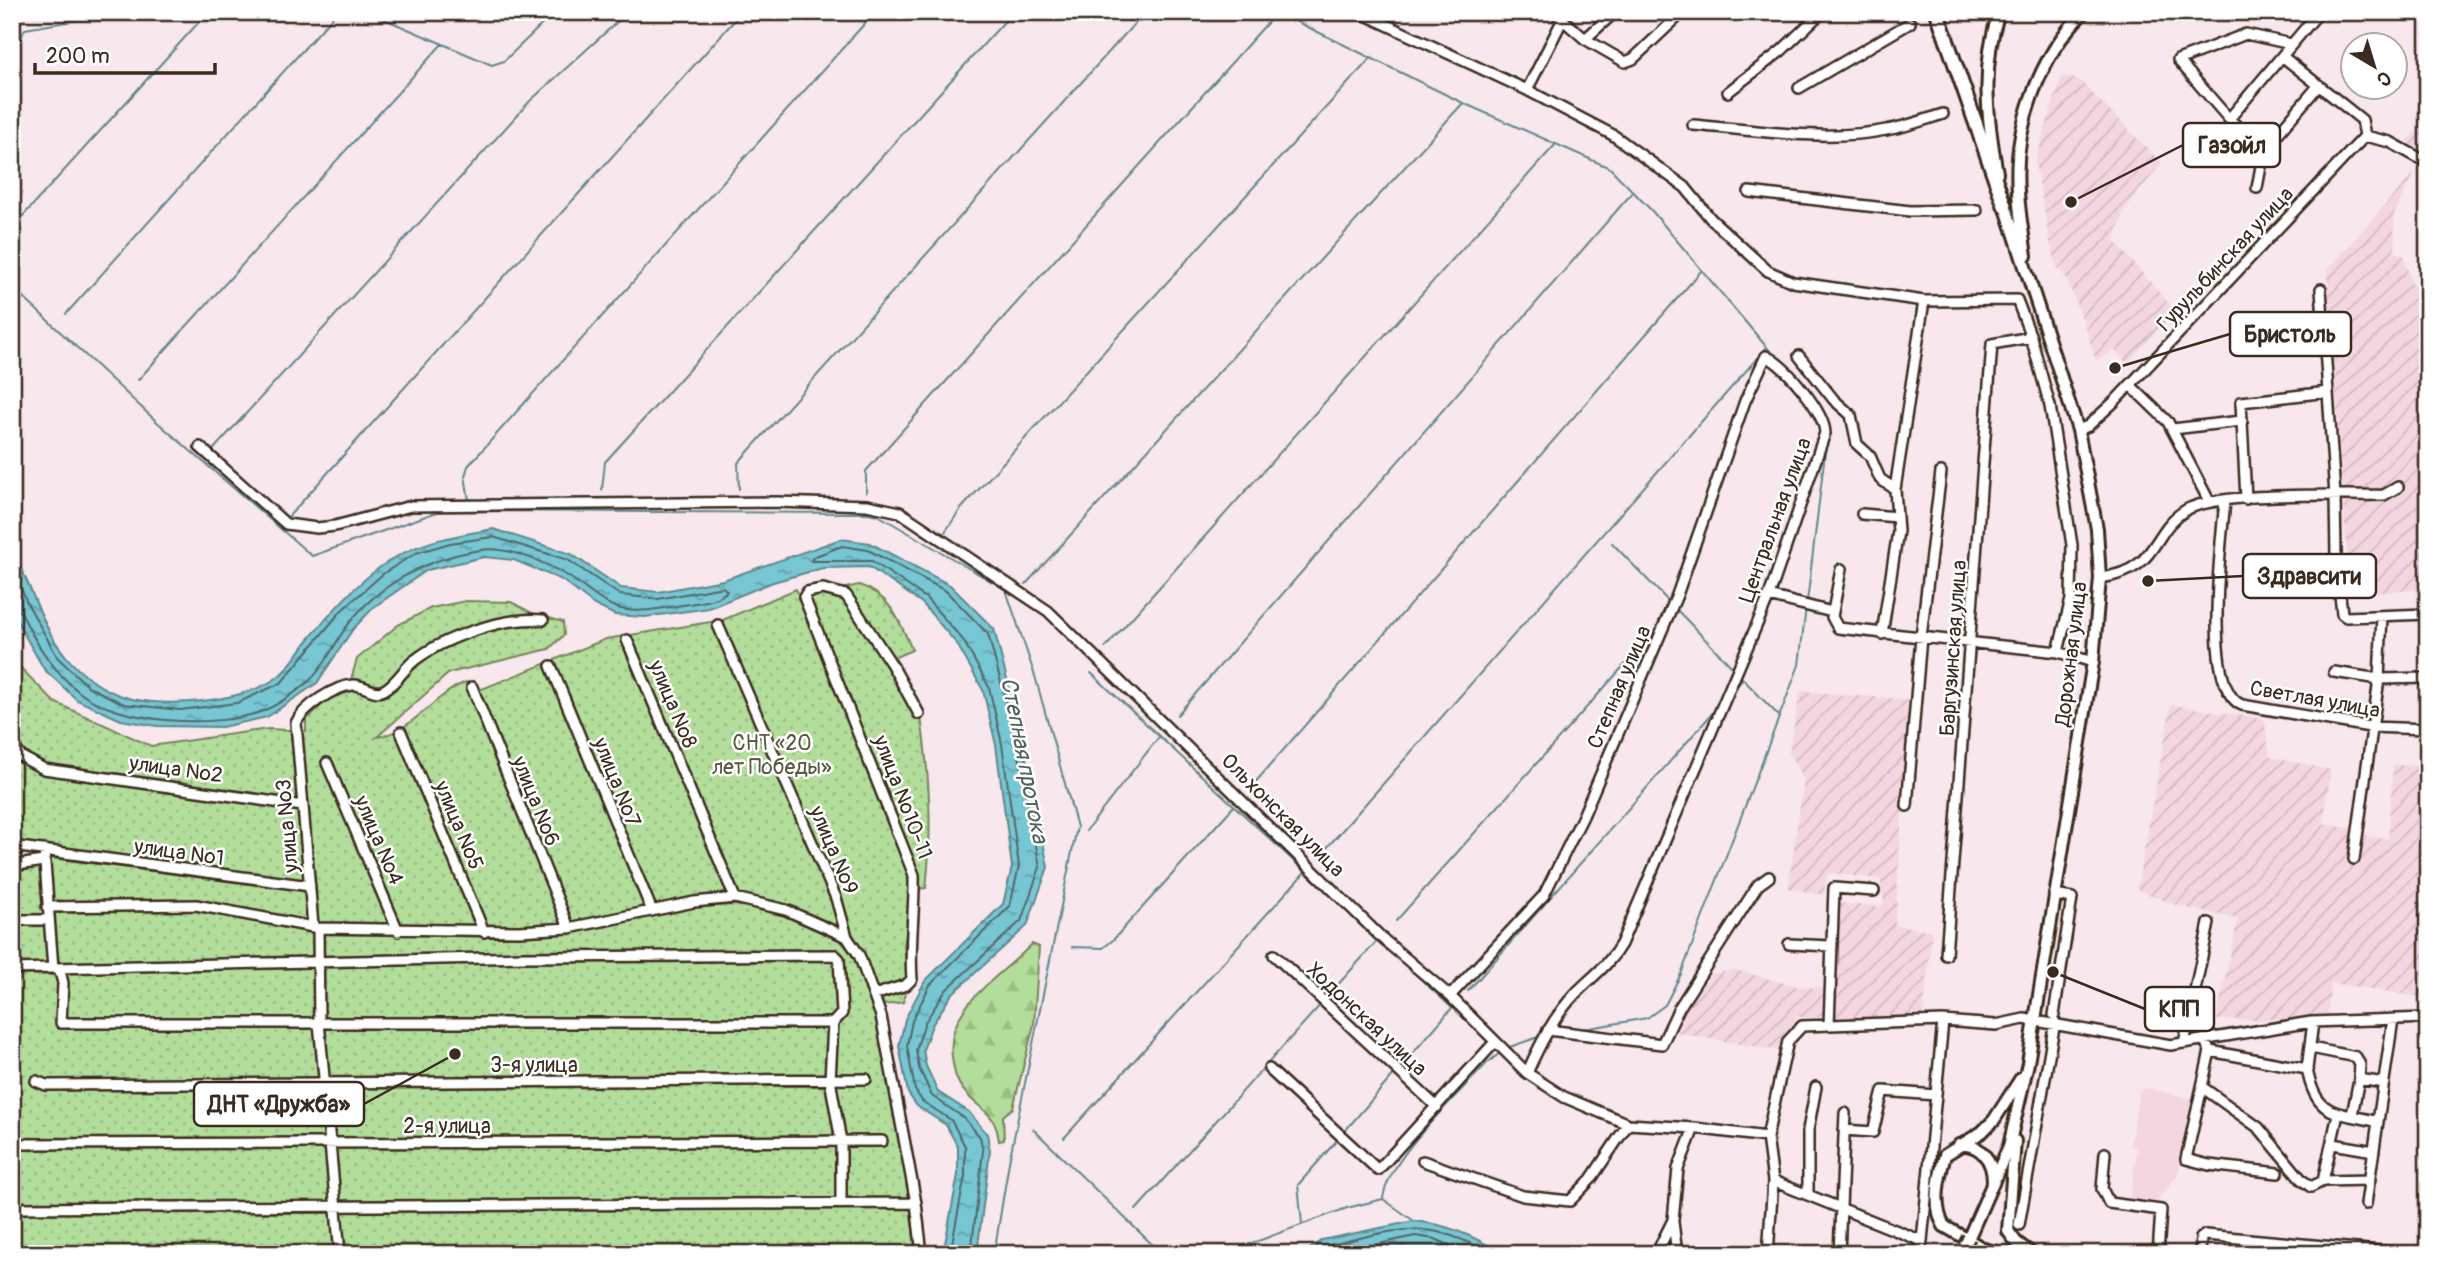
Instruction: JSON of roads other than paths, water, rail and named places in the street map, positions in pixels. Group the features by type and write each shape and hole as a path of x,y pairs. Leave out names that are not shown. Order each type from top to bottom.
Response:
{"highway":[{"path":"1937,12 2005,208"}],"main road":[{"name":"Дорожная улица","path":"1968,1246 1993,1187 2017,1112 2028,1063 2093,662 2100,578 2097,529 2078,430 2005,208 1989,130 1986,89 1988,56 1999,12"},
{"path":"2029,283 2017,189 2023,127 2032,95 2049,62 2084,12"},
{"path":"2003,1254 1984,1249 1956,1235 1941,1221 1938,1206 1940,1176 1945,1156 1982,1132 1999,1114 2028,1063"},
{"name":"Дорожная улица","path":"1968,1246 2002,1180 2015,1142 2017,1112"},
{"path":"2015,1142 2008,1231 2016,1242 2032,1254"},
{"path":"1957,1146 1969,1144 1984,1153 1993,1173 1993,1187"}],"street":[{"path":"1359,12 1527,90 1613,135 1685,187 1711,219 1768,271 1793,282 1923,301 2017,300 2031,337 2050,406 2072,545 2071,599 2058,652"},
{"path":"1554,12 1585,39 1625,62 1629,62 1683,12"},
{"path":"1585,39 1615,12"},
{"path":"1728,92 1781,51 1822,12"},
{"path":"2229,119 2319,12"},
{"path":"1527,90 1563,19"},
{"path":"1799,88 1910,23"},
{"path":"2264,150 2229,119 2178,60 2246,34 2291,44"},
{"path":"2281,56 2362,120 2365,136 2390,142 2428,163"},
{"path":"2257,188 2264,150 2319,85"},
{"path":"1693,125 1760,131 1859,133 1886,130 1943,114"},
{"name":"Гурульбинская улица","path":"2078,430 2088,426 2130,385 2365,136"},
{"path":"1749,192 1910,211 1977,210"},
{"path":"2321,289 2335,496 2336,557 2342,614 2346,617 2428,614"},
{"path":"1882,634 1898,531 1895,489 1923,301"},
{"name":"Баргузинская улица","path":"1946,955 1992,344 2031,337"},
{"name":"Центральная улица","path":"1527,1073 1548,1030 1576,993 1613,959 1633,918 1769,596 1825,433 1824,423 1814,403 1769,356 1762,358"},
{"path":"1799,356 1834,400 1852,415 1857,444 1870,456 1880,479 1895,489"},
{"name":"Степная улица","path":"1450,996 1544,895 1550,884 1583,816 1677,595 1762,358"},
{"path":"2130,385 2173,429 2209,501"},
{"path":"2246,499 2241,402 2328,392"},
{"path":"2173,429 2241,421"},
{"name":"Ольхонская улица","path":"200,447 286,524 298,527 335,526 411,506 777,502 884,507 900,512 1048,611 1384,940 1450,996 1527,1073 1564,1097 1628,1124 1694,1128 1767,1137"},
{"path":"1906,806 1921,637 1941,472"},
{"path":"2100,578 2112,576 2138,564 2148,556 2180,514 2209,501 2384,495 2398,487"},
{"name":"Светлая улица","path":"2225,500 2217,621 2222,674 2229,696 2242,705 2371,727 2428,729"},
{"path":"1862,514 1897,517"},
{"path":"1841,569 1832,612 1838,628 2058,652 2093,662"},
{"name":"улица №10-11","path":"874,995 906,985 912,979 909,945 915,907 914,875 804,597 816,589 840,592 846,596 888,658 919,714"},
{"path":"1769,596 1832,612"},
{"path":"2354,859 2379,679 2382,616"},
{"name":"улица №3","path":"340,1254 327,1083 319,1022 316,927 296,723 298,717 326,695 342,688 355,684 378,692 385,690 414,661 446,640 526,618 542,620"},
{"name":"улица №9","path":"718,625 836,898 847,937 874,995 916,1203 922,1254"},
{"name":"улица №8","path":"627,640 735,898"},
{"name":"улица №7","path":"551,666 652,911"},
{"path":"2334,671 2379,679 2428,677"},
{"name":"улица №6","path":"471,687 569,928"},
{"name":"улица №5","path":"401,732 484,932"},
{"name":"улица №2","path":"12,746 22,757 44,769 303,806"},
{"name":"улица №4","path":"327,763 398,931"},
{"name":"улица №1","path":"12,846 200,874 310,886"},
{"path":"44,850 47,920 56,968 63,983 61,1023 833,1023"},
{"path":"12,866 43,861"},
{"path":"1548,1030 1662,1044 1679,1008 1758,886 1769,877"},
{"path":"1829,1025 1834,888 1874,891"},
{"path":"2019,1225 2055,1018 2072,898 2054,895"},
{"path":"47,907 197,905 316,927 484,932 569,928 735,898 786,910 847,937"},
{"path":"12,920 47,920"},
{"path":"2184,1043 2209,923"},
{"path":"1789,944 1830,946"},
{"path":"12,969 525,957 835,955 839,959 842,1013 833,1023 830,1080 841,1141 841,1203"},
{"name":"Ходонская улица","path":"1273,956 1437,1107"},
{"path":"1768,1254 1773,1181 1767,1137 1788,1041 1802,1026 1943,1021 1996,1025 2021,1019 2055,1018 2171,1045 2313,1022 2428,1018"},
{"path":"2367,1204 2393,1019"},
{"path":"1920,1254 1943,1021"},
{"path":"2313,1022 2307,1069 2312,1094 2338,1114 2378,1122"},
{"path":"2204,1039 2210,1051 2186,1159 2209,1166 2278,1173"},
{"path":"1269,1069 1376,1169 1384,1167 1495,1042"},
{"path":"2311,1048 2356,1057 2360,1065 2352,1115"},
{"path":"2210,1051 2307,1069"},
{"name":"3-я улица","path":"36,1081 47,1085 866,1079"},
{"path":"2359,1079 2384,1083"},
{"path":"1808,1194 1808,1130 1816,1087"},
{"path":"2202,1087 2259,1128 2302,1180 2311,1186 2323,1181 2370,1180"},
{"path":"1844,1130 1873,1132 1883,1091 1936,1095"},
{"path":"1839,1254 1844,1113"},
{"path":"2323,1181 2338,1114"},
{"path":"1423,1161 1523,1196 1570,1201 1591,1179 1628,1124"},
{"path":"1677,1254 1673,1220 1678,1170 1694,1128"},
{"name":"2-я улица","path":"12,1143 882,1141"},
{"path":"2333,1144 2374,1151"},
{"path":"2105,1153 2102,1189 2109,1203 2161,1210 2158,1254"},
{"path":"1773,1181 1922,1241"},
{"path":"12,1208 916,1203"},
{"path":"1656,1254 1673,1220"},
{"path":"2200,1254 2201,1238 2205,1235 2412,1254"}],"water":[{"name":"Степная протока","path":"493,529 571,554 621,588 658,592 723,580 841,539 870,543 950,585 994,629 1022,738 1048,867 1027,926 952,994 932,1025 923,1050 926,1066 938,1092 969,1112 987,1134 990,1150 977,1254 943,1254 958,1175 958,1147 946,1125 917,1106 908,1093 899,1046 905,1019 925,981 1003,904 1012,867 996,745 983,690 957,644 922,603 869,567 823,568 773,582 709,608 645,617 615,615 594,605 562,580 514,560 484,557 427,570 374,607 353,629 317,683 267,717 222,727 157,726 121,720 77,700 44,669 12,607 12,552 56,643 85,675 116,694 141,701 204,701 247,692 279,676 342,602 369,576 392,559 433,541"},
{"path":"1414,1221 1460,1232 1502,1254 1303,1254 1322,1240"}],"waterway":[{"path":"12,73 18,62 25,29 125,12"},
{"path":"12,228 208,12"},
{"path":"66,314 337,12"},
{"path":"368,12 492,65 504,61 555,12"},
{"path":"213,450 530,101 628,12"},
{"path":"289,516 742,12"},
{"path":"469,500 465,476 468,466 875,12"},
{"path":"602,490 605,462 1013,12"},
{"path":"739,489 738,463 1145,12"},
{"path":"1277,12 1463,103 1610,168 1652,211 1775,357"},
{"path":"866,493 866,471 1277,12"},
{"path":"138,380 442,44"},
{"path":"945,532 960,510 1370,59"},
{"path":"1026,584 1463,103"},
{"path":"1105,648 1555,145"},
{"path":"1177,715 1632,193"},
{"path":"1252,786 1702,270"},
{"name":"Степная протока","path":"12,287 156,421 312,556 440,511 868,513 878,515 1006,590 1035,676 1077,827 1009,1162 995,1248 1001,1254"},
{"path":"1324,851 1767,347"},
{"path":"1807,602 1826,444"},
{"path":"1612,543 1670,603"},
{"path":"1578,1030 1647,1018 1665,1005 1681,974 1799,665 1806,607"},
{"path":"1676,609 1733,668"},
{"path":"1396,921 1661,624"},
{"path":"1091,673 1370,932"},
{"path":"1739,675 1779,716"},
{"path":"1735,688 1743,679"},
{"path":"1468,991 1717,708"},
{"path":"1086,831 1158,738"},
{"path":"1072,947 1103,948 1113,940 1233,807"},
{"path":"1064,1138 1305,872"},
{"path":"1326,998 1378,940"},
{"path":"1387,948 1452,1008 1399,1069"},
{"path":"1136,1210 1322,1003"},
{"path":"1507,1048 1541,1036"},
{"path":"1383,1199 1387,1183 1410,1147 1486,1064 1500,1053"},
{"path":"1344,1132 1395,1073"},
{"path":"1033,1129 1162,1254"},
{"path":"1302,1224 1298,1185 1338,1139"},
{"path":"1223,1254 1347,1208 1383,1199 1414,1221"}],"place":[{"name":"Газойл","path":"2071,202"},
{"name":"Бристоль","path":"2115,368"},
{"name":"Здравсити","path":"2148,581"},
{"name":"КПП","path":"2053,972"},
{"name":"ДНТ «Дружба»","path":"455,1054"}],"park label":[{"name":"СНТ «20 лет Победы»","path":"772,755"}]}
